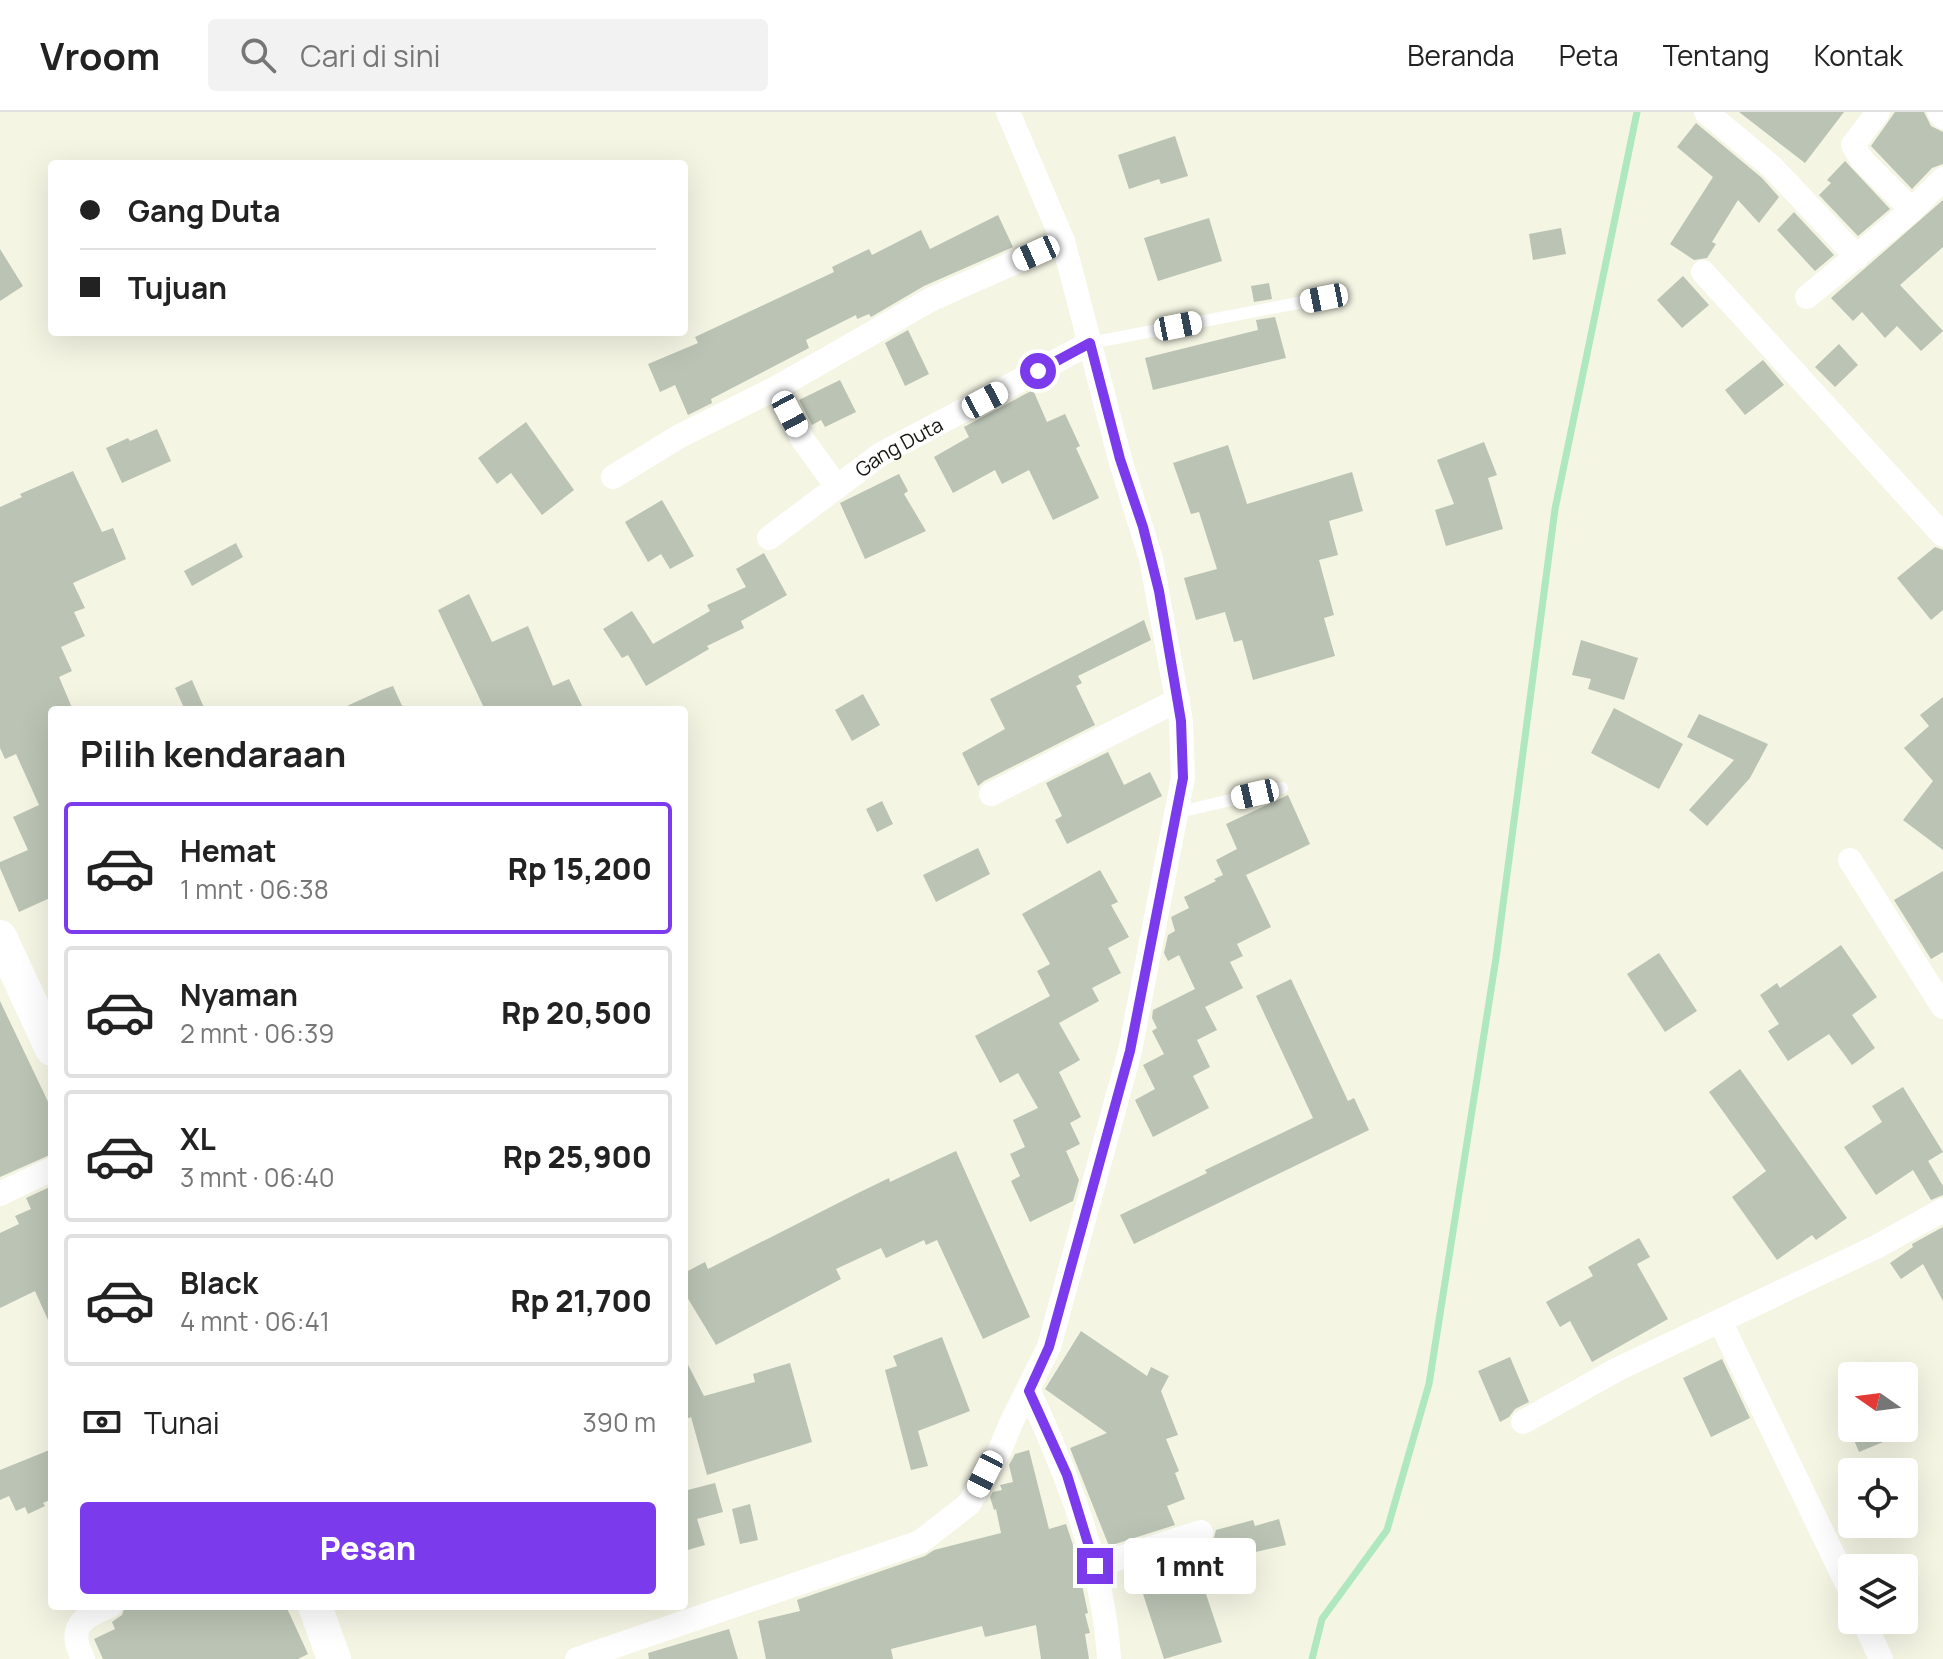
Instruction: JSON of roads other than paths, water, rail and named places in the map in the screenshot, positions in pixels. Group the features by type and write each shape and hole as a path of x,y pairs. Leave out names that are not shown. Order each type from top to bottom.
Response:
{"street":[{"path":"577,1659 920,1542 969,1504 1000,1450 1049,1347 1130,1051 1183,764 1178,700 1151,559 1120,459 1063,241 1008,112"},
{"path":"1706,112 1772,167 1857,257"},
{"path":"1878,112 1853,145 1862,160 1912,210"},
{"path":"1939,112 1943,117"},
{"path":"1807,297 1912,210 1943,179"},
{"path":"613,477 678,437 776,388 930,300 1063,241"},
{"path":"1703,272 1943,535"},
{"name":"Gang Duta","path":"769,538 881,454 1090,343"},
{"path":"776,388 803,440 837,487"},
{"path":"991,794 1178,700"},
{"path":"1850,860 1943,1007"},
{"path":"0,937 48,1040"},
{"path":"0,1194 48,1171"},
{"path":"1523,1422 1618,1369 1876,1247 1943,1210"},
{"path":"1720,1321 1838,1565"},
{"path":"1029,1391 1067,1475 1095,1566 1106,1617 1109,1659"},
{"path":"1095,1566 1201,1532"},
{"path":"83,1659 75,1644 79,1624 100,1610"},
{"path":"316,1610 334,1659"},
{"path":"1869,1634 1881,1659"}],"lane":[{"path":"1090,343 1324,298"},
{"path":"1175,813 1282,788"}],"waterway":[{"path":"1312,1659 1322,1619 1387,1530 1429,1384 1496,958 1555,509 1637,112"}]}
